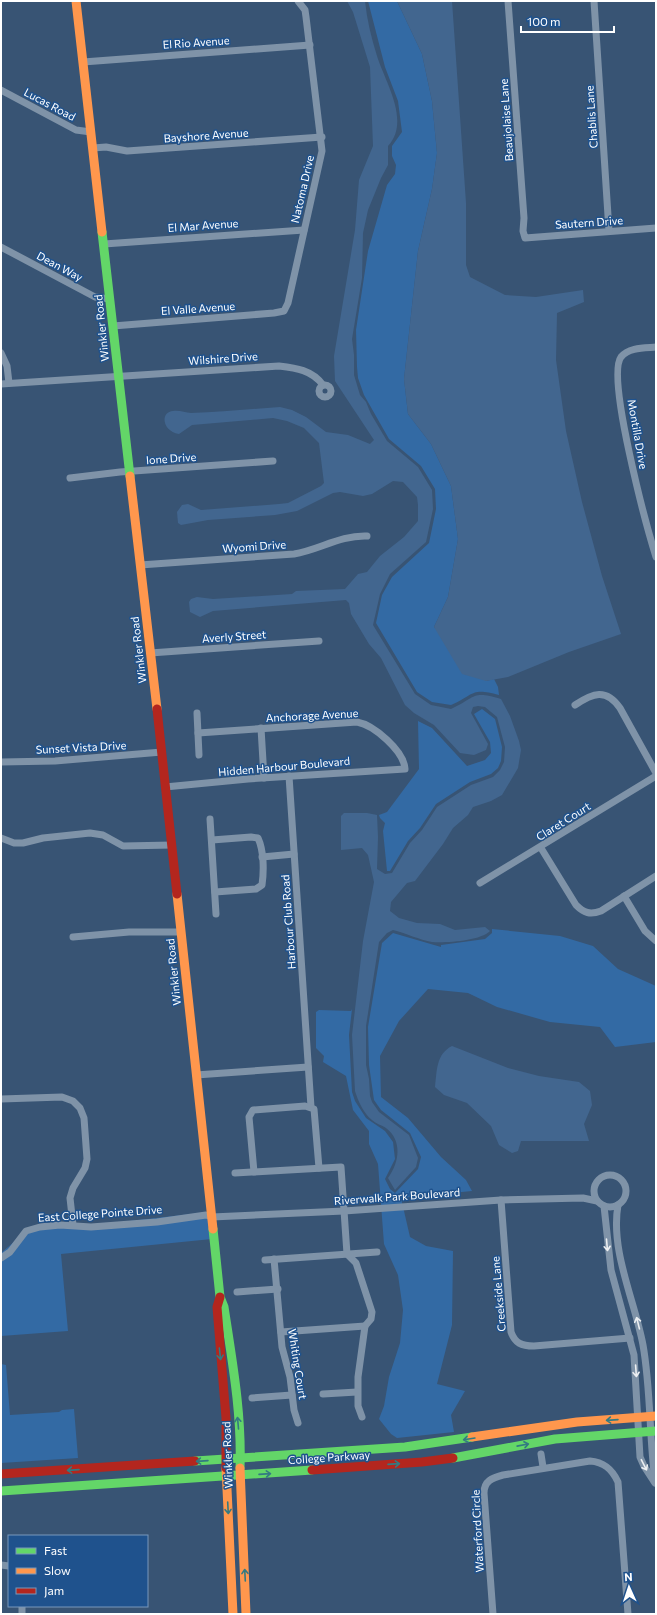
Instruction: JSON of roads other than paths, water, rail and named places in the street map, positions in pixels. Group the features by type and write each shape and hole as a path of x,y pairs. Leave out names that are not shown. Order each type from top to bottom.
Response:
{"street":[{"name":"Winkler Road","path":"76,1 166,786 220,1297 224,1307 231,1358 241,1458 240,1475 246,1614"},
{"name":"Natoma Drive","path":"284,311 288,304 321,158 322,137 305,10 298,1"},
{"name":"Beaujolaise Lane","path":"508,1 524,218 523,231 525,238"},
{"name":"Chablis Lane","path":"594,1 609,232"},
{"name":"El Rio Avenue","path":"83,62 310,45"},
{"name":"Lucas Road","path":"1,90 76,130 91,132"},
{"name":"Bayshore Avenue","path":"93,148 106,147 127,151 322,137"},
{"name":"Sautern Drive","path":"525,238 656,228"},
{"name":"El Mar Avenue","path":"104,244 304,230"},
{"name":"Dean Way","path":"1,247 95,297 110,299"},
{"name":"El Valle Avenue","path":"113,326 284,311"},
{"name":"Montilla Drive","path":"656,347 634,349 627,352 620,360 618,377 628,443 656,557"},
{"path":"1,353 7,366 5,383"},
{"name":"Wilshire Drive","path":"5,383 279,366 305,371 318,379 322,385"},
{"name":"Ione Drive","path":"70,478 273,461"},
{"name":"Wyomi Drive","path":"140,565 294,554 309,551 343,537 367,536"},
{"name":"Averly Street","path":"150,653 319,641"},
{"path":"576,705 595,694 605,695 614,700 620,708 656,775"},
{"path":"197,713 199,755"},
{"name":"Anchorage Avenue","path":"198,732 351,722 364,724 398,751 404,761 405,768"},
{"path":"261,728 264,778"},
{"name":"Sunset Vista Drive","path":"1,762 56,761 162,752"},
{"name":"Hidden Harbour Boulevard","path":"166,786 405,768"},
{"name":"Claret Court","path":"480,883 541,848 656,775"},
{"name":"Harbour Club Road","path":"289,776 311,1107 314,1109 319,1168"},
{"path":"210,819 216,914"},
{"path":"1,838 14,843 23,843 42,838 90,833 103,835 123,846 172,845"},
{"path":"212,840 251,837 258,838 261,844 262,857 262,885 256,889 215,892"},
{"path":"541,848 581,911 594,914 656,876"},
{"path":"262,857 294,854"},
{"path":"624,896 645,931 656,941"},
{"path":"73,937 129,932 181,932"},
{"path":"196,1075 308,1067"},
{"path":"1,1099 62,1096 73,1101 80,1108 84,1118 87,1159 85,1168 73,1188 70,1198 73,1225"},
{"path":"254,1172 249,1117 250,1112 253,1110 311,1107"},
{"path":"235,1173 341,1167 347,1254 356,1263 371,1305 371,1319 365,1326 359,1362 357,1392 358,1406 362,1417"},
{"path":"610,1175 619,1178 625,1186 626,1194 618,1205 613,1207 604,1206 597,1201 594,1191 596,1184 603,1177 610,1175"},
{"path":"583,1198 594,1191"},
{"name":"Riverwalk Park Boulevard","path":"212,1217 344,1211 501,1200 583,1198 597,1201"},
{"name":"Creekside Lane","path":"501,1200 511,1332 513,1338 518,1344 534,1346 630,1338"},
{"path":"604,1206 611,1270 630,1338 635,1362 640,1457 644,1466 655,1482 653,1417 643,1343 621,1258 617,1213 618,1205"},
{"name":"East College Pointe Drive","path":"1,1258 10,1252 26,1231 40,1227 73,1225 91,1227 157,1222 206,1216 212,1217"},
{"path":"265,1260 377,1252"},
{"name":"Whiting Court","path":"274,1259 283,1354 290,1377 295,1417 298,1423"},
{"path":"237,1292 278,1289"},
{"name":"Winkler Road","path":"220,1297 217,1306 226,1418 226,1476 233,1614"},
{"path":"281,1332 365,1326"},
{"path":"323,1394 357,1392"},
{"path":"252,1398 292,1395"},
{"name":"College Parkway","path":"1,1474 431,1445 577,1422 653,1417"},
{"name":"College Parkway","path":"1,1491 422,1462 460,1457 555,1439 654,1431"},
{"path":"541,1454 544,1467"},
{"name":"Waterford Circle","path":"493,1614 484,1487 489,1480 496,1477 576,1462 597,1462 603,1464 615,1475 619,1489 628,1614"},
{"path":"98,1468 99,1484"}]}
